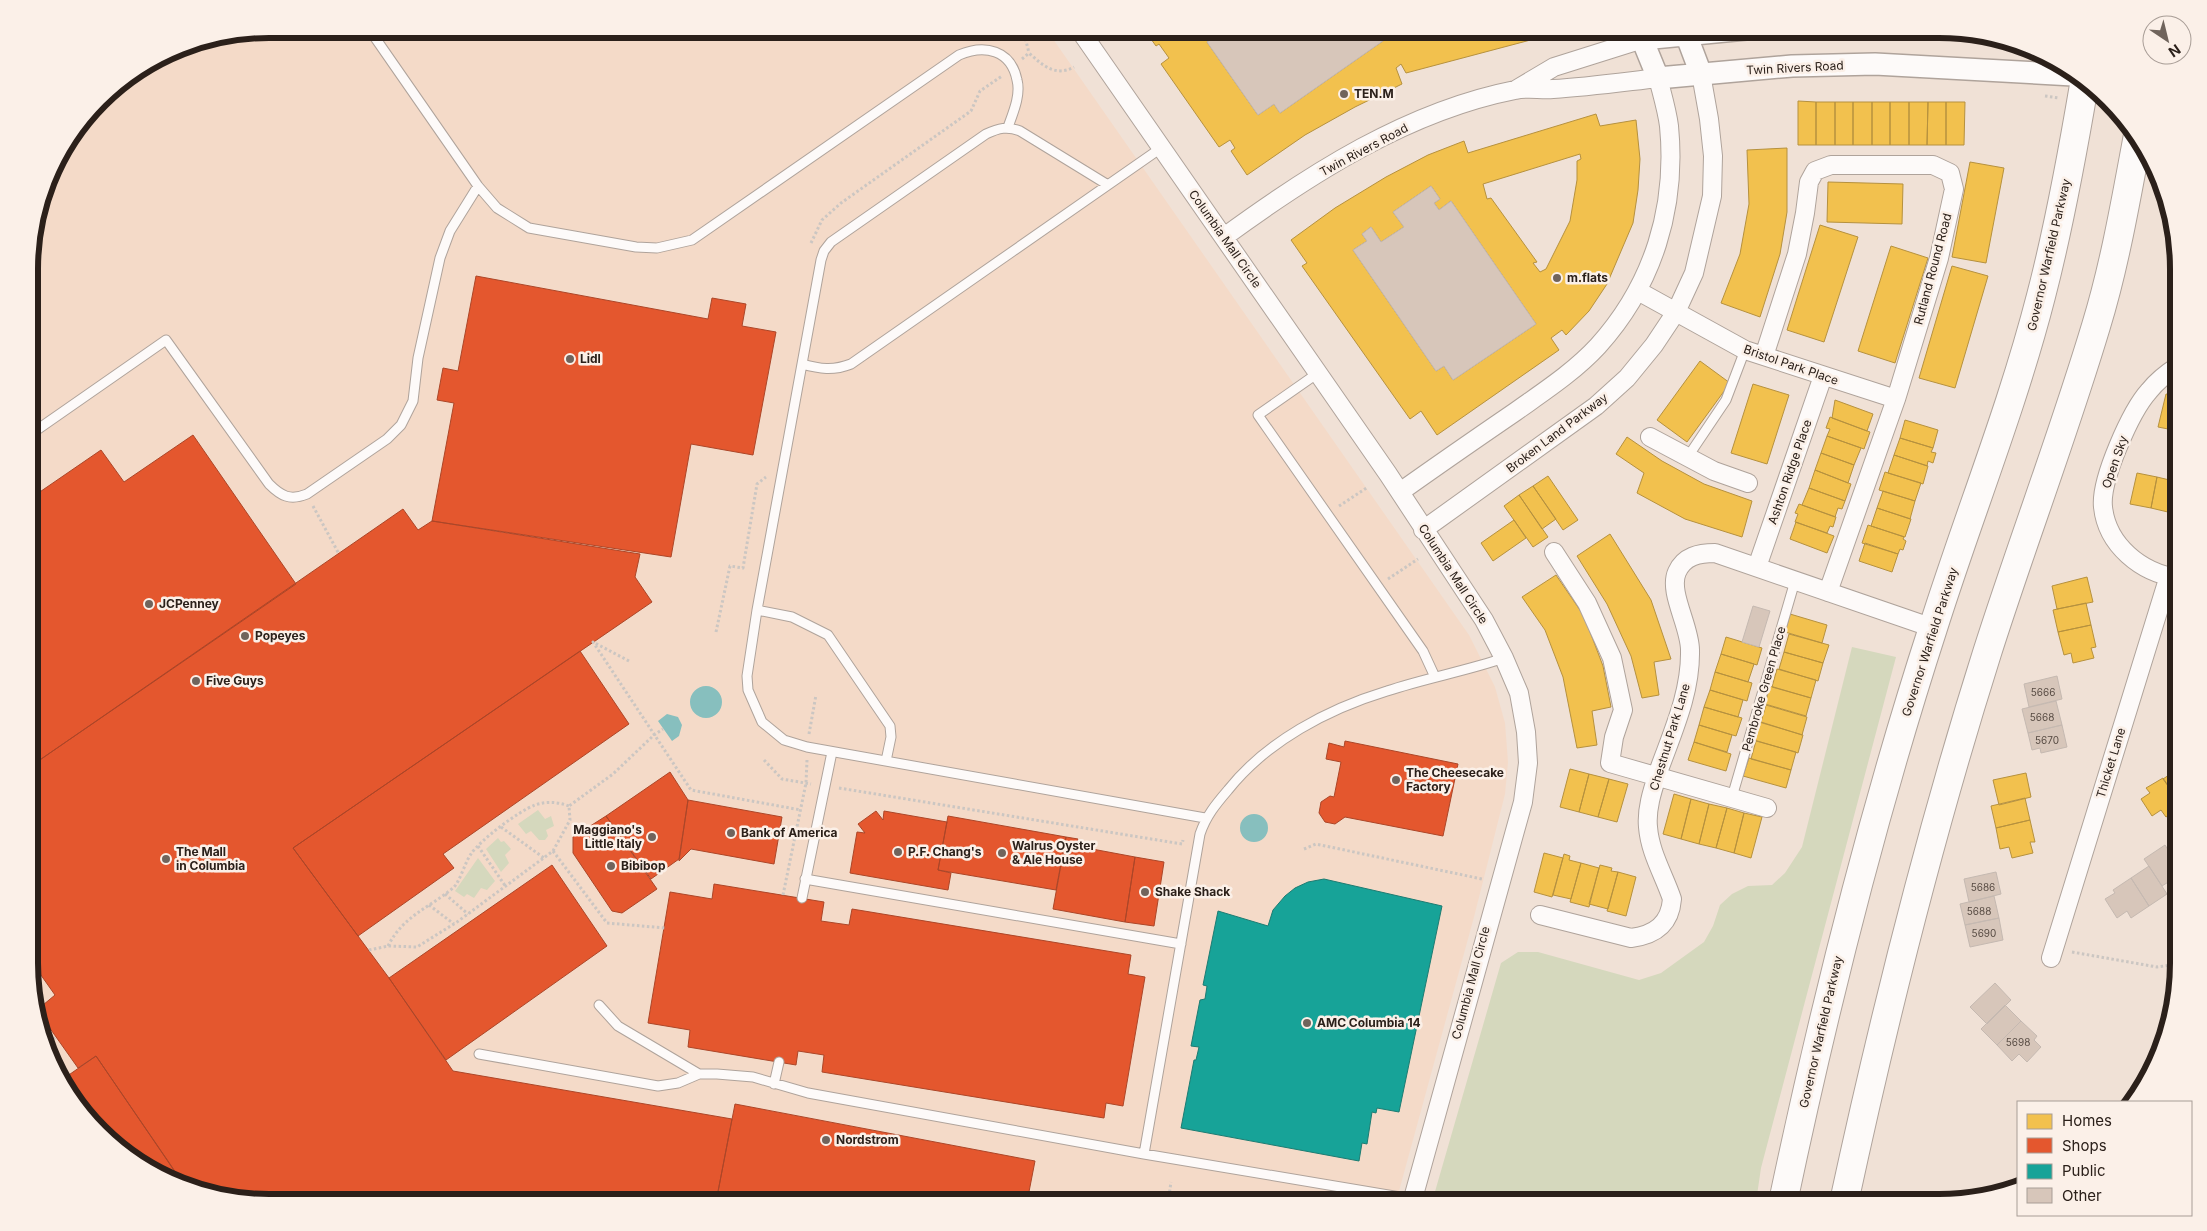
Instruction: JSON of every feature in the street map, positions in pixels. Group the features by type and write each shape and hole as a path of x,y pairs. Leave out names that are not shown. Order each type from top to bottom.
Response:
{"main road":[{"name":"Governor Warfield Parkway","path":"1785,1194 1810,1073 1847,919 1933,628 2012,395 2041,298 2058,226 2083,89"},
{"path":"1846,1194 1868,1090 1904,942 1951,771 1988,651 2097,323 2116,249 2136,147"}],"street":[{"name":"Columbia Mall Circle","path":"1085,38 1400,492 1423,530 1484,620 1504,658 1519,693 1526,732 1528,763 1523,802 1414,1194"},
{"name":"Twin Rivers Road","path":"1517,89 1554,67 1630,38"},
{"path":"1400,492 1568,374 1597,347 1620,319 1638,291 1652,261 1662,230 1669,193 1671,157 1669,124 1658,78 1643,38"},
{"name":"Broken Land Parkway","path":"1423,530 1596,406 1627,378 1654,345 1676,312 1694,272 1712,196 1713,156 1709,119 1701,74 1688,38"},
{"name":"Twin Rivers Road","path":"1224,237 1336,162 1406,126 1468,102 1517,89 1551,89 1792,66 1875,64 2065,75"},
{"name":"Rutland Round Road","path":"1764,356 1796,254 1805,213 1809,182 1815,171 1831,165 1932,165 1950,173 1954,189 1939,258 1896,399 1828,592"},
{"name":"Bristol Park Place","path":"1638,291 1745,350 1896,399"},
{"name":"Open Sky","path":"2170,371 2160,378 2134,412 2108,478 2103,505 2106,518 2117,543 2128,555 2140,564 2170,576"},
{"name":"Ashton Ridge Place","path":"1757,567 1822,376"},
{"path":"1650,437 1714,471 1748,483"},
{"path":"1554,552 1587,603 1612,658 1623,710 1614,737 1610,763 1767,808"},
{"name":"Chestnut Park Lane","path":"1540,915 1631,938 1656,931 1665,923 1671,908 1672,899 1651,844 1648,825 1650,803 1657,776 1686,695 1689,674 1689,633 1674,582 1677,572 1689,558 1700,553 1715,553 1933,628"},
{"name":"Thicket Lane","path":"2053,954 2170,586"}],"lane":[{"path":"375,38 478,186 497,208 529,228 636,247 657,248 692,240 959,55 982,48 1005,57 1018,81 1017,100 1008,127"},
{"path":"1108,185 1020,131 1008,127 986,134 828,246 821,260 757,610 747,676 748,690 762,722 768,728 784,740 807,747 1205,818"},
{"path":"802,364 824,370 841,368 851,364 1161,148"},
{"path":"38,429 166,340 269,484 280,495 288,498 298,498 307,494 387,438 401,425 405,418 413,401 418,358 440,258 450,232 478,186"},
{"path":"1688,458 1726,400 1745,350"},
{"path":"1318,373 1258,415 1423,651 1435,677"},
{"name":"Pembroke Green Place","path":"1732,797 1795,581"},
{"path":"757,610 792,617 828,635 890,726 891,737 886,762"},
{"path":"1144,1154 1200,834 1205,818 1242,772 1272,748 1306,726 1344,707 1378,694 1504,658"},
{"path":"802,898 823,786 832,752"},
{"path":"805,879 1181,944"},
{"path":"600,1005 618,1026 699,1074"},
{"path":"479,1054 658,1086 678,1084 699,1074 753,1077 808,1094 1372,1194"},
{"path":"774,1084 779,1062"}],"path":[{"path":"1026,38 1030,53 1040,64 1053,71 1064,72 1074,67"},
{"path":"809,250 822,220 841,203 971,111 980,91 1030,53"},
{"path":"716,632 730,566 743,568 757,484 768,476 769,469"},
{"path":"1337,508 1368,487"},
{"path":"307,494 339,554"},
{"path":"1388,580 1418,559"},
{"path":"630,661 593,642 691,790 801,810"},
{"path":"783,895 806,783 807,747 816,695"},
{"path":"569,806 613,774 654,734 664,729"},
{"path":"764,760 782,779 1182,844 1185,832"},
{"path":"388,946 394,934 408,918 456,886 460,872 472,852 501,827 535,805 556,802 569,806"},
{"path":"369,950 388,946 417,947 454,924 506,887 553,851 570,820 569,806"},
{"path":"501,827 544,858"},
{"path":"1304,849 1316,844 1482,879"},
{"path":"478,846 506,887"},
{"path":"553,851 607,923 664,928"},
{"path":"445,894 468,914"},
{"path":"429,905 454,924"},
{"path":"2053,954 2157,967 2170,965"},
{"path":"51,1040 56,1037"},
{"path":"1169,1194 1171,1182"}],"shaded area":[{"path":"1052,38 1469,635 1495,687 1505,723 1508,762 1505,794 1474,917 1398,1194 269,1194 239,1192 209,1186 166,1170 140,1155 116,1136 95,1115 76,1091 55,1051 45,1022 39,992 38,254 45,209 61,166 76,140 95,116 116,95 140,76 180,55 209,45 239,39"}],"green space":[{"path":"1852,647 1896,657 1761,1168 1757,1194 1434,1194 1501,963 1518,952 1538,952 1639,980 1661,973 1704,942 1713,926 1720,905 1732,894 1748,886 1772,885 1785,873 1802,847"},
{"path":"538,810 545,819 551,816 554,826 546,830 548,836 545,840 539,840 531,831 526,834 518,824"},
{"path":"498,838 501,842 504,841 511,849 505,855 509,863 501,872 486,849"},
{"path":"478,858 495,881 487,890 481,888 474,898 467,894 464,897 455,891"}],"water":[{"path":"706,686 718,690 722,702 718,714 706,718 694,714 690,702 694,690"},
{"path":"667,714 678,717 682,725 679,736 672,741 658,721"},
{"path":"1254,814 1264,818 1268,828 1264,838 1254,842 1244,838 1240,828 1244,818"}],"building: Homes":[{"name":"TEN.M","path":"1150,38 1213,38 1207,42 1258,115 1274,104 1280,113 1387,38 1538,38 1406,73 1401,64 1396,68 1402,84 1355,107 1305,135 1247,175 1231,151 1235,148 1230,140 1219,147 1161,64 1169,58 1159,44 1156,46"},
{"path":"1798,101 1816,102 1816,145 1798,145"},
{"path":"1816,102 1835,102 1835,145 1816,145"},
{"path":"1835,102 1853,102 1853,145 1835,145"},
{"path":"1853,102 1872,102 1872,145 1853,145"},
{"path":"1872,102 1890,102 1890,145 1872,145"},
{"path":"1890,102 1909,102 1909,145 1890,145"},
{"path":"1909,102 1928,102 1927,145 1909,145"},
{"path":"1928,102 1946,102 1946,145 1927,145"},
{"path":"1946,102 1965,102 1964,145 1946,145"},
{"name":"m.flats","path":"1596,114 1600,126 1636,120 1640,159 1638,190 1633,223 1607,284 1589,311 1566,335 1562,330 1551,338 1559,350 1437,435 1421,411 1410,419 1302,266 1307,263 1291,240 1335,208 1386,177 1428,155 1464,141 1468,153","holes":["1580,154 1581,159 1577,161 1577,180 1570,221 1546,269 1540,272 1533,263 1537,262 1491,198 1487,199 1483,184","1431,186 1440,199 1434,203 1439,210 1451,201 1536,324 1453,380 1444,366 1436,371 1353,250 1367,241 1362,234 1371,227 1381,242 1404,227 1393,212"]},
{"path":"1787,148 1787,212 1780,254 1760,317 1721,303 1740,254 1749,204 1747,150"},
{"path":"1970,162 2004,168 1986,263 1952,257"},
{"path":"1828,182 1903,184 1902,224 1827,222"},
{"path":"1820,225 1858,237 1824,342 1787,330"},
{"path":"1891,246 1928,258 1895,363 1858,351"},
{"path":"1952,266 1988,276 1955,388 1919,378"},
{"path":"1700,361 1730,383 1687,442 1657,420"},
{"path":"1753,384 1789,395 1767,464 1731,453"},
{"path":"2166,394 2170,395 2170,429 2158,427"},
{"path":"1835,400 1873,414 1867,431 1832,418"},
{"path":"1830,417 1870,432 1864,449 1827,436 1830,429 1826,428"},
{"path":"1905,420 1938,430 1933,448 1900,438"},
{"path":"1827,436 1861,448 1854,465 1821,453"},
{"path":"1627,437 1662,461 1704,484 1752,501 1742,537 1685,519 1637,493 1644,473 1616,454"},
{"path":"1900,438 1933,448 1931,452 1936,453 1933,463 1928,461 1927,466 1894,455"},
{"path":"1821,453 1854,465 1848,483 1815,470"},
{"path":"1894,455 1928,466 1923,484 1888,473"},
{"path":"1815,470 1851,484 1845,501 1809,488"},
{"path":"1885,472 1921,483 1915,501 1879,490"},
{"path":"2137,473 2157,477 2151,508 2130,504"},
{"path":"1548,476 1578,520 1563,530 1533,486"},
{"path":"2157,477 2170,480 2170,513 2151,508"},
{"path":"1533,486 1556,519 1542,529 1519,495"},
{"path":"1809,488 1845,501 1842,509 1838,508 1835,517 1802,505"},
{"path":"1883,491 1915,501 1910,519 1877,508"},
{"path":"1519,495 1548,537 1533,547 1504,506"},
{"path":"1799,504 1836,517 1833,527 1830,526 1827,533 1795,522 1798,514 1795,513"},
{"path":"1877,508 1911,519 1905,537 1871,526"},
{"path":"1514,520 1526,538 1493,561 1481,543"},
{"path":"1796,522 1834,536 1827,553 1790,539"},
{"path":"1868,525 1904,537 1903,539 1906,541 1903,550 1900,549 1898,554 1862,543"},
{"path":"1610,534 1651,600 1671,659 1654,662 1659,695 1642,698 1631,656 1607,604 1577,556"},
{"path":"1865,543 1898,554 1892,572 1859,561"},
{"path":"1556,575 1584,616 1603,666 1611,707 1592,711 1597,745 1577,748 1563,677 1545,630 1522,597"},
{"path":"2087,577 2093,602 2057,609 2052,586"},
{"path":"2086,603 2091,625 2058,632 2053,610"},
{"path":"1790,614 1827,625 1822,643 1785,632"},
{"path":"2091,625 2096,647 2091,648 2094,658 2073,663 2071,653 2064,655 2058,632"},
{"path":"1789,634 1829,645 1823,663 1784,652"},
{"path":"1726,637 1762,648 1757,665 1721,654"},
{"path":"1784,652 1823,663 1818,681 1779,669"},
{"path":"1721,654 1754,664 1748,682 1715,672"},
{"path":"1777,669 1816,680 1811,698 1772,687"},
{"path":"1715,672 1752,683 1747,701 1710,690"},
{"path":"1770,686 1811,698 1806,716 1765,704"},
{"path":"1710,690 1743,700 1738,717 1704,707"},
{"path":"1766,705 1807,717 1802,735 1761,722"},
{"path":"1704,707 1742,718 1736,736 1699,725"},
{"path":"1759,722 1803,735 1798,753 1754,740"},
{"path":"1699,725 1732,735 1727,752 1694,742"},
{"path":"1756,741 1796,752 1791,770 1751,759"},
{"path":"1694,742 1731,754 1726,771 1688,760"},
{"path":"1749,758 1791,770 1786,788 1743,776"},
{"path":"1570,769 1589,774 1579,812 1560,807"},
{"path":"2026,773 2031,797 1999,805 1993,780"},
{"path":"1589,774 1609,779 1598,817 1579,812"},
{"path":"2170,774 2170,789 2163,779"},
{"path":"2163,778 2170,788 2170,814 2166,817 2161,810 2152,816 2141,799 2150,793 2146,788"},
{"path":"1609,779 1628,784 1617,822 1598,817"},
{"path":"1674,794 1691,799 1681,839 1663,834"},
{"path":"2025,798 2030,820 1996,828 1991,806"},
{"path":"1691,799 1709,804 1699,844 1681,839"},
{"path":"1709,804 1727,808 1716,848 1699,844"},
{"path":"1727,808 1744,813 1734,853 1716,848"},
{"path":"1744,813 1762,817 1751,858 1734,853"},
{"path":"2030,820 2035,842 2030,842 2033,853 2012,858 2009,847 2000,849 1996,828"},
{"path":"1544,853 1563,858 1552,897 1534,892"},
{"path":"1564,854 1570,856 1569,860 1581,863 1571,899 1553,895"},
{"path":"1581,863 1599,868 1589,907 1570,902"},
{"path":"1600,865 1612,868 1611,871 1618,872 1608,909 1589,904"},
{"path":"1618,872 1636,877 1626,916 1607,911"}],"building: Shops":[{"path":"476,276 708,319 712,298 746,304 742,326 776,332 753,455 691,444 671,557 432,521 454,403 437,400 443,368 458,371"},
{"name":"JCPenney","path":"193,435 296,584 38,761 38,493 101,450 124,482"},
{"name":"The Mall in Columbia","path":"403,509 418,530 432,521 640,554 635,577 652,602 293,848 389,978 453,1071 732,1119 718,1194 269,1194 239,1192 209,1186 177,1175 96,1056 78,1068 45,1021 42,1006 55,995 38,971 38,761"},
{"path":"580,651 629,724 443,854 454,868 358,936 293,848"},
{"name":"The Cheesecake Factory","path":"1345,741 1458,764 1443,836 1345,817 1335,824 1325,822 1319,813 1321,802 1330,796 1334,797 1341,762 1326,759 1329,743 1344,747"},
{"name":"Maggiano's Little Italy","path":"670,772 688,800 679,859 651,879 606,816"},
{"name":"Bank of America","path":"688,800 782,817 774,864 691,849 679,861"},
{"name":"P.F. Chang's","path":"876,811 883,820 884,811 947,822 938,870 951,873 948,890 850,873 857,832 865,833 858,824"},
{"name":"Bibibop","path":"606,816 657,889 622,913 612,911 573,853 573,837"},
{"name":"Walrus Oyster & Ale House","path":"948,816 1066,837 1056,890 938,870"},
{"path":"1066,837 1078,839 1076,846 1135,857 1125,922 1053,909"},
{"name":"Shake Shack","path":"1135,857 1164,862 1154,926 1125,922"},
{"path":"552,865 607,946 446,1060 389,978"},
{"path":"714,884 824,902 821,921 849,925 852,909 1131,955 1128,974 1145,977 1123,1106 1106,1103 1104,1118 822,1072 824,1055 798,1051 796,1065 688,1047 690,1030 648,1023 670,892 712,899"},
{"path":"96,1056 177,1175 140,1155 116,1136 85,1103 67,1076"},
{"name":"Nordstrom","path":"735,1104 1035,1161 1029,1194 718,1194"}],"building: Public":[{"name":"AMC Columbia 14","path":"1324,879 1442,906 1399,1112 1377,1108 1376,1113 1372,1112 1367,1144 1362,1143 1359,1161 1181,1128 1194,1060 1196,1060 1199,1047 1191,1046 1200,1000 1205,999 1207,986 1203,985 1218,911 1268,926 1273,910 1285,896 1295,888 1308,882"}],"building: Other":[{"path":"1213,38 1387,38 1280,113 1274,104 1258,115 1207,42"},
{"path":"1431,186 1440,199 1434,203 1439,210 1451,201 1536,324 1453,380 1444,366 1436,371 1353,250 1367,241 1362,234 1371,227 1381,242 1404,227 1393,212"},
{"path":"1753,606 1770,611 1759,647 1742,642"},
{"path":"2057,676 2062,699 2029,707 2024,684"},
{"path":"2056,701 2062,725 2028,733 2022,709"},
{"path":"2062,725 2067,747 2041,753 2040,748 2032,750 2028,733"},
{"path":"2165,845 2170,853 2170,881 2162,886 2144,859"},
{"path":"2149,866 2167,894 2149,906 2131,878"},
{"path":"1996,872 2001,894 1969,902 1964,879"},
{"path":"2131,878 2149,906 2131,918 2127,911 2117,918 2105,899 2115,893 2113,890"},
{"path":"1994,896 1999,918 1965,925 1960,904"},
{"path":"1999,918 2003,940 1970,947 1965,925"},
{"path":"1995,983 2011,1000 1987,1024 1970,1007"},
{"path":"2005,1005 2021,1021 1997,1045 1981,1029"},
{"path":"2021,1021 2037,1036 2034,1040 2041,1047 2027,1062 2019,1054 2012,1061 1997,1045"}],"place":[{"name":"TEN.M","path":"1344,94"},
{"name":"m.flats","path":"1557,278"},
{"name":"Lidl","path":"570,359"},
{"name":"JCPenney","path":"149,604"},
{"name":"Popeyes","path":"245,636"},
{"name":"Five Guys","path":"196,681"},
{"name":"The Cheesecake Factory","path":"1396,780"},
{"name":"Bank of America","path":"731,833"},
{"name":"Maggiano's Little Italy","path":"652,837"},
{"name":"P.F. Chang's","path":"898,852"},
{"name":"Walrus Oyster & Ale House","path":"1002,853"},
{"name":"The Mall in Columbia","path":"166,859"},
{"name":"Bibibop","path":"611,866"},
{"name":"Shake Shack","path":"1145,892"},
{"name":"AMC Columbia 14","path":"1307,1023"},
{"name":"Nordstrom","path":"826,1140"}]}
